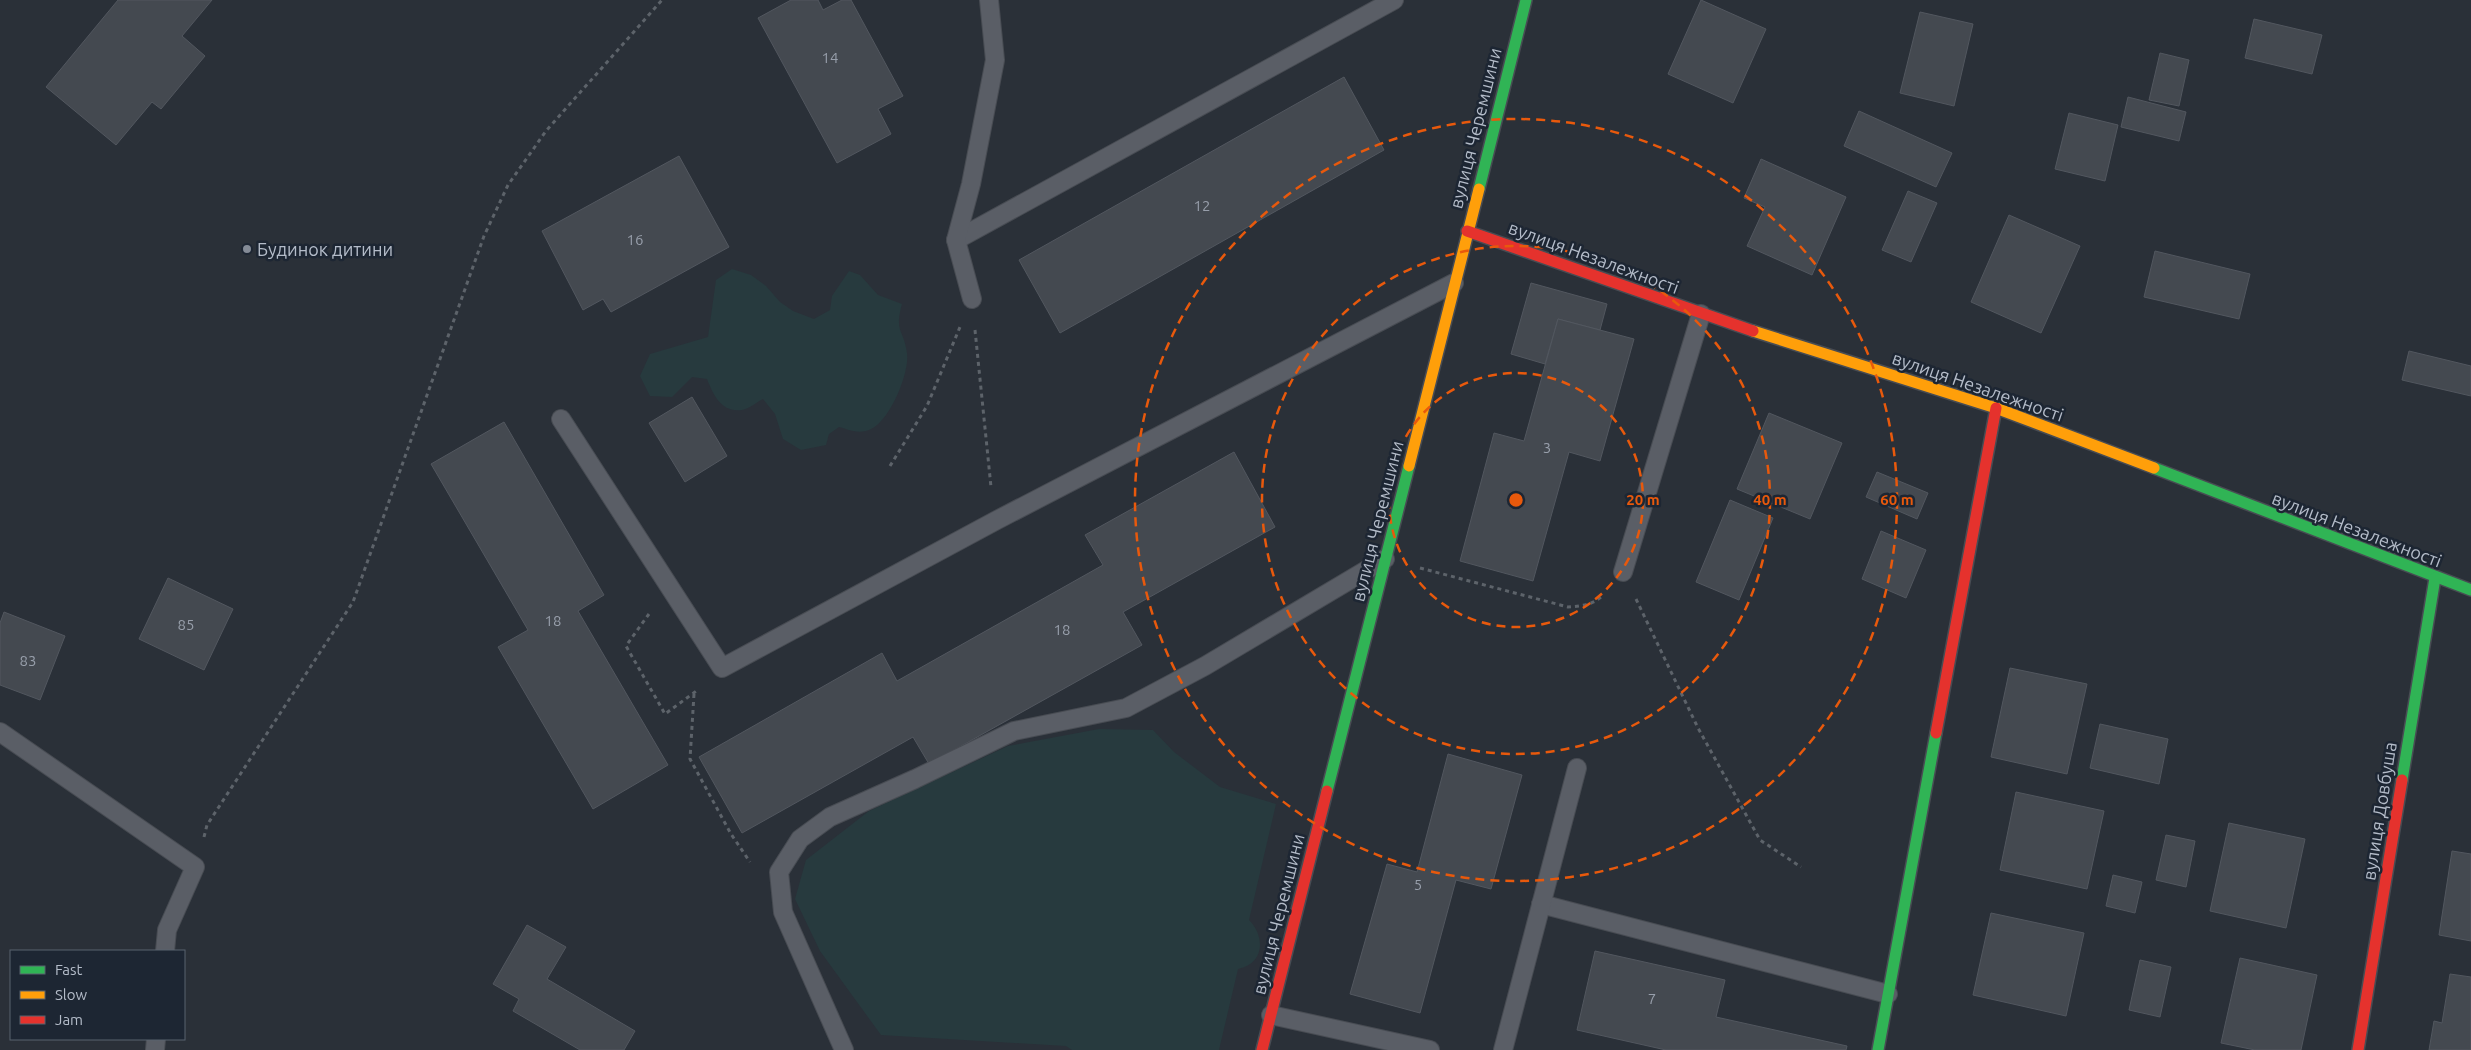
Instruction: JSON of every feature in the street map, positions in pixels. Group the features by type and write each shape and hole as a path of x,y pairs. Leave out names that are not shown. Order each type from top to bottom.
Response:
{"street":[{"name":"вулиця Черемшини","path":"1262,1050 1526,0"},
{"name":"вулиця Незалежності","path":"1467,231 1701,314 1996,408 2435,578 2471,590"},
{"path":"1878,1050 1996,408"},
{"name":"вулиця Довбуша","path":"2358,1050 2435,578"}],"lane":[{"path":"972,299 956,240 971,184 995,60 989,0"},
{"path":"956,240 1394,0"},
{"path":"561,419 722,668 996,520 1454,283"},
{"path":"1623,572 1701,314"},
{"path":"844,1050 783,912 779,872 800,839 830,817 915,779 1014,731 1126,708 1205,666 1385,559"},
{"path":"0,732 195,867 167,930 165,950"},
{"path":"1503,1050 1577,768"},
{"path":"1541,904 1888,994"},
{"path":"1271,1015 1430,1050"}],"path":[{"path":"195,867 207,825 353,602 484,236 508,185 546,131 662,0"},
{"path":"890,466 927,406 972,299"},
{"path":"972,299 996,520"},
{"path":"1385,559 1568,607 1598,601 1623,572 1698,728 1760,840 1801,867"},
{"path":"668,585 626,646 665,714 694,694 722,668"},
{"path":"694,694 690,759 731,834 755,868"}],"green space":[{"path":"732,269 751,275 766,286 780,302 793,311 814,319 830,310 832,296 849,271 860,275 878,295 902,304 899,326 906,345 907,362 905,372 902,384 891,408 876,426 861,432 839,427 829,434 826,445 801,450 783,439 775,414 763,399 742,410 729,409 715,396 707,379 692,377 672,397 650,396 640,376 650,354 708,337 716,280"},
{"path":"1099,729 1153,730 1174,752 1220,787 1276,804 1249,920 1258,934 1260,949 1253,962 1238,969 1219,1050 1072,1050 1066,1046 881,1035 820,951 795,899 806,860 869,811 1008,746"}],"building":[{"path":"118,0 212,0 182,36 205,56 161,109 152,102 116,145 46,87"},
{"path":"791,0 818,0 823,10 842,0 851,0 903,96 878,109 891,134 837,163 758,18"},
{"path":"1701,0 1766,29 1733,103 1668,74"},
{"path":"1920,12 1973,24 1954,106 1900,93"},
{"path":"2254,19 2322,35 2312,74 2245,58"},
{"path":"2160,53 2189,60 2179,106 2149,100"},
{"path":"1344,77 1384,150 1060,333 1019,260"},
{"path":"2128,97 2186,112 2179,141 2121,127"},
{"path":"1859,111 1952,153 1936,187 1844,146"},
{"path":"2069,113 2118,125 2105,181 2055,169"},
{"path":"679,156 729,247 611,312 603,299 583,310 542,231"},
{"path":"1761,159 1846,197 1812,275 1747,246 1765,207 1744,198"},
{"path":"1908,191 1937,203 1911,262 1882,250"},
{"path":"2009,215 2080,246 2041,333 1971,302"},
{"path":"2155,251 2250,274 2239,319 2144,297"},
{"path":"1531,283 1607,304 1600,330 1558,319 1545,364 1511,354"},
{"path":"1558,319 1634,339 1600,461 1569,452 1533,581 1460,561 1494,433 1524,441"},
{"path":"2409,351 2471,366 2471,396 2402,380"},
{"path":"692,397 727,456 685,482 649,423"},
{"path":"1769,413 1842,443 1810,519 1737,489"},
{"path":"504,422 604,595 578,611 668,765 593,809 498,647 528,630 431,464"},
{"path":"1234,452 1275,527 1123,612 1142,645 929,764 913,737 742,833 699,757 882,653 897,681 1103,565 1085,535"},
{"path":"1877,472 1928,493 1917,519 1866,497"},
{"path":"1730,500 1773,518 1739,600 1696,582"},
{"path":"1881,531 1926,550 1906,598 1862,579"},
{"path":"168,578 233,609 204,670 139,639"},
{"path":"4,612 65,636 40,700 0,685 0,623"},
{"path":"2010,668 2087,684 2067,774 1991,757"},
{"path":"2100,724 2168,739 2159,784 2090,768"},
{"path":"1448,754 1522,775 1491,889 1456,880 1420,1013 1350,994 1387,864 1417,872"},
{"path":"2016,792 2104,811 2087,889 2000,870"},
{"path":"2229,823 2305,839 2286,928 2210,911"},
{"path":"2166,835 2195,841 2186,887 2156,880"},
{"path":"2452,851 2471,854 2471,941 2439,935"},
{"path":"2113,875 2142,882 2135,913 2106,906"},
{"path":"1991,913 2084,933 2066,1016 1973,995"},
{"path":"527,925 566,947 547,979 635,1031 624,1050 580,1050 513,1011 519,999 493,984"},
{"path":"1595,951 1725,980 1716,1017 1847,1046 1846,1050 1666,1050 1577,1030"},
{"path":"2240,958 2317,975 2301,1050 2255,1050 2221,1043"},
{"path":"2140,960 2171,967 2160,1017 2129,1010"},
{"path":"2450,974 2471,977 2471,1050 2429,1050 2434,1021 2442,1023"}],"traffic: fast":[{"path":"1479,189 1526,0"},
{"path":"1327,791 1409,466"},
{"path":"2154,468 2471,590"},
{"path":"2402,780 2435,578"},
{"path":"1878,1050 1936,733"}],"traffic: slow":[{"path":"1409,466 1479,189"},
{"path":"1753,331 1996,408 2154,468"}],"traffic: jam":[{"path":"1467,231 1753,331"},
{"path":"1936,733 1996,408"},
{"path":"2358,1050 2402,780"},
{"path":"1262,1050 1327,791"}],"place":[{"name":"Будинок дитини","path":"247,249"}]}
